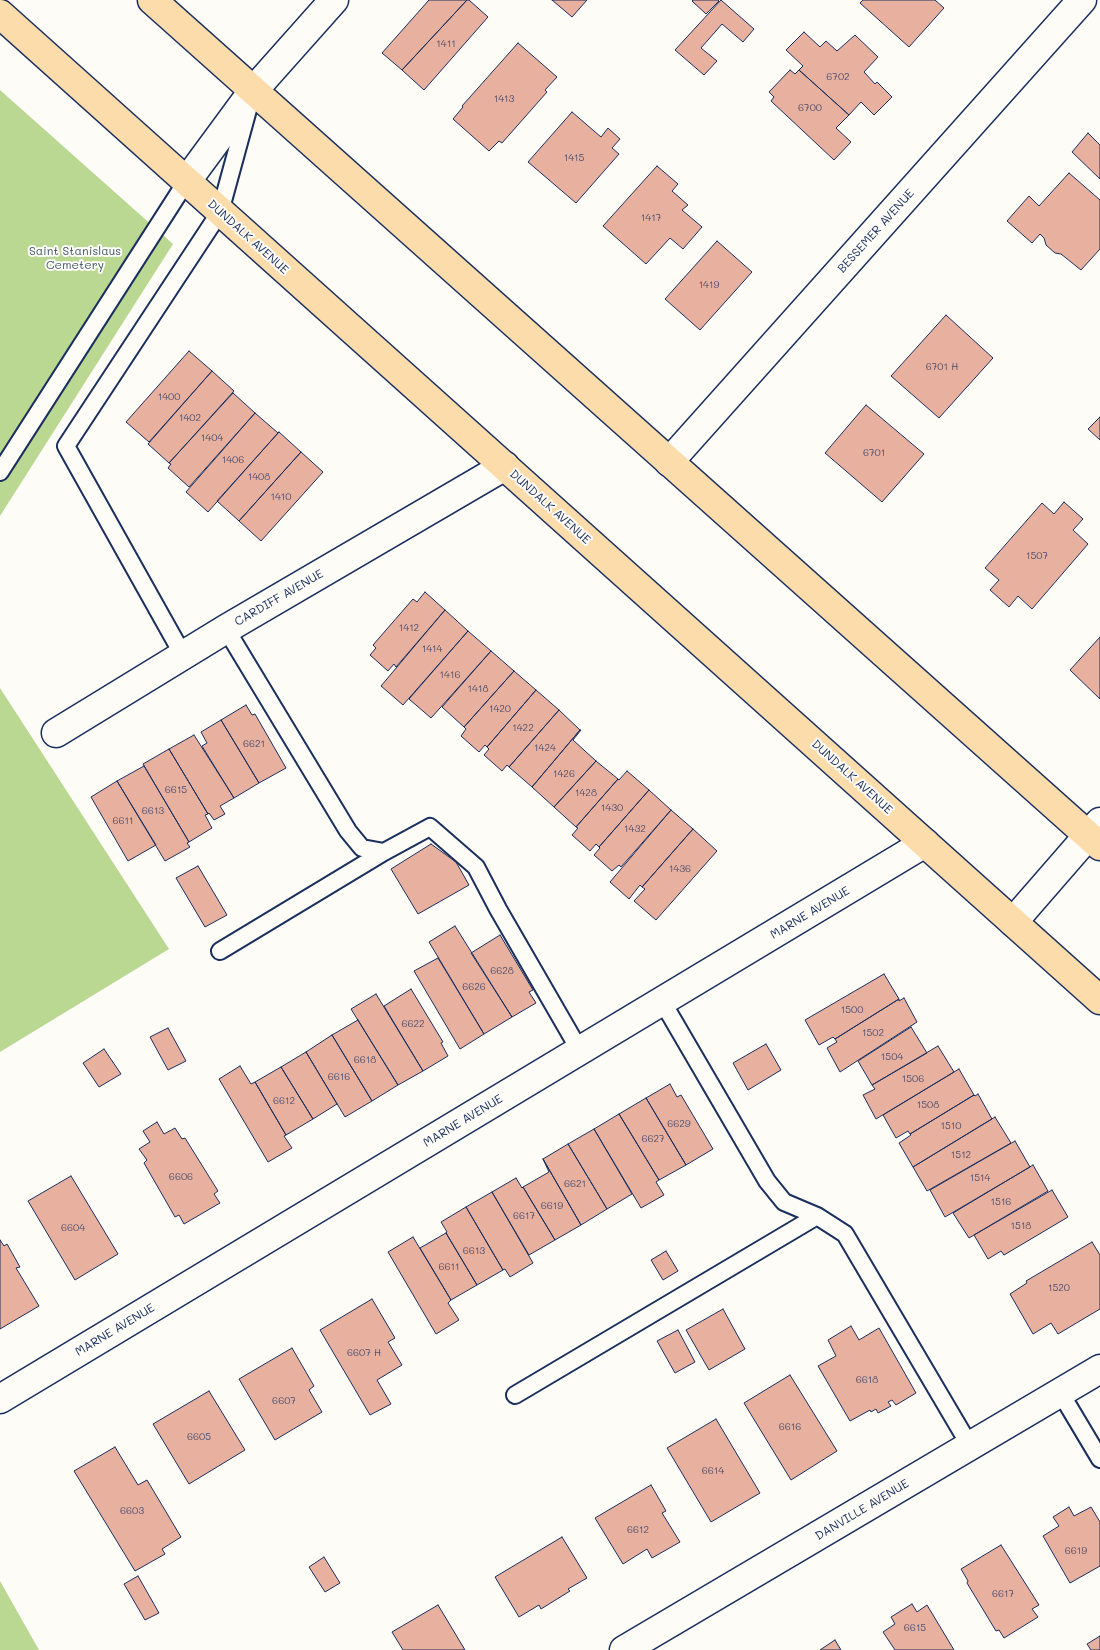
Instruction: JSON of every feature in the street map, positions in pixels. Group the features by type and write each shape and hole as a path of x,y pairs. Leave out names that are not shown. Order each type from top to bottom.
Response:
{"main road":[{"path":"152,0 669,462 1096,835"},
{"name":"DUNDALK AVENUE","path":"0,14 1100,1000"}],"street":[{"path":"186,182 253,91 334,0"},
{"name":"BESSEMER AVENUE","path":"669,462 1082,0"},
{"name":"CARDIFF AVENUE","path":"56,733 226,629 504,466"},
{"path":"1013,922 1096,835"},
{"name":"MARNE AVENUE","path":"0,1399 925,843"},
{"name":"DANVILLE AVENUE","path":"626,1649 1100,1369"}],"lane":[{"path":"183,655 66,446 220,212 253,91"},
{"path":"0,472 186,182"},
{"path":"226,629 348,832 362,848 384,852"},
{"path":"220,951 384,852 430,827 476,867 498,909 580,1051"},
{"path":"662,1001 767,1181 784,1202 817,1216 845,1234 970,1446"},
{"path":"515,1395 817,1216"},
{"path":"1060,1392 1100,1459"}],"green space":[{"name":"Saint Stanislaus Cemetery","path":"0,90 173,244 0,516"},
{"path":"0,688 169,949 0,1052"},
{"path":"0,1581 39,1650 0,1650"}],"building":[{"path":"429,0 467,0 402,70 382,53"},
{"path":"467,0 488,17 424,90 402,70"},
{"path":"552,0 587,0 572,17"},
{"path":"693,0 718,0 719,1 706,14"},
{"path":"721,0 754,29 743,42 722,24 701,48 717,61 704,75 675,50"},
{"path":"863,0 935,0 944,8 909,47 860,3"},
{"path":"804,32 820,47 826,41 837,51 855,35 878,57 864,72 875,84 877,82 892,97 874,115 861,102 849,115 799,70 803,66 786,50"},
{"path":"518,43 557,77 545,90 547,92 502,143 499,141 489,151 453,119 462,106"},
{"path":"790,70 795,74 799,70 849,115 836,128 851,142 834,160 771,101 774,97 769,92"},
{"path":"572,112 601,137 608,128 620,139 612,148 619,154 576,203 528,162"},
{"path":"1088,133 1100,145 1100,179 1072,152"},
{"path":"657,166 678,184 672,191 688,205 682,210 702,227 683,249 670,238 646,264 603,226"},
{"path":"1069,173 1100,200 1100,249 1081,270 1061,254 1055,253 1046,245 1044,238 1040,234 1032,243 1007,221 1029,196 1039,206"},
{"path":"717,241 752,272 700,330 665,299"},
{"path":"946,315 993,358 939,418 891,376"},
{"path":"189,351 212,371 149,442 126,422"},
{"path":"212,371 234,391 169,463 148,444"},
{"path":"233,393 255,413 189,487 168,468 171,464 169,463"},
{"path":"866,405 924,454 882,502 825,453"},
{"path":"255,413 278,433 208,512 186,492"},
{"path":"1100,417 1100,440 1088,429"},
{"path":"279,432 301,452 239,521 217,501"},
{"path":"301,452 323,472 261,541 239,521"},
{"path":"1064,502 1083,519 1073,530 1088,544 1032,609 1018,596 1009,607 990,590 999,580 985,568 1042,503 1054,514"},
{"path":"425,592 445,610 396,667 394,664 388,671 370,655 376,648 373,645 413,599 417,602"},
{"path":"445,610 468,631 403,705 381,686"},
{"path":"468,631 491,651 431,718 409,699"},
{"path":"1100,637 1100,699 1070,670"},
{"path":"491,651 514,671 464,727 442,707"},
{"path":"514,671 536,690 487,747 485,745 479,752 461,736 466,729 464,727"},
{"path":"536,690 559,710 509,767 507,765 502,771 484,755 489,749 487,747"},
{"path":"246,705 252,715 255,714 286,768 259,783 221,720"},
{"path":"559,710 580,730 532,787 509,767"},
{"path":"221,720 259,783 234,798 202,746 207,743 201,732"},
{"path":"580,730 573,740 596,761 554,807 532,787"},
{"path":"194,735 234,798 220,806 225,814 214,820 208,814 169,749"},
{"path":"169,749 208,814 205,815 212,828 189,842 143,764"},
{"path":"596,761 618,779 576,827 554,807"},
{"path":"144,766 189,842 187,843 190,847 165,861 117,781"},
{"path":"627,771 649,790 599,847 596,844 590,851 572,835 578,828 576,827"},
{"path":"117,781 156,845 128,861 91,797"},
{"path":"649,790 671,810 621,867 619,865 612,871 594,855"},
{"path":"671,810 693,829 629,899 610,882"},
{"path":"693,829 717,851 656,920 634,901 645,889 642,887"},
{"path":"431,844 456,862 469,885 418,914 391,869"},
{"path":"198,866 227,915 205,927 176,878"},
{"path":"455,926 512,1017 484,1034 429,942"},
{"path":"500,935 533,990 529,992 536,1003 512,1017 471,953"},
{"path":"438,958 484,1034 460,1049 414,971"},
{"path":"884,974 899,999 835,1039 833,1037 819,1045 805,1020"},
{"path":"411,989 443,1042 441,1043 448,1056 423,1071 384,1006"},
{"path":"376,994 423,1071 398,1085 351,1009"},
{"path":"904,998 917,1022 840,1072 827,1048 837,1042 835,1039 899,999 899,1001"},
{"path":"358,1020 398,1085 372,1101 332,1035"},
{"path":"911,1027 927,1053 872,1085 858,1061"},
{"path":"168,1028 186,1061 168,1070 150,1037"},
{"path":"332,1035 372,1101 345,1117 306,1052"},
{"path":"766,1044 781,1070 748,1090 733,1063"},
{"path":"938,1046 954,1072 876,1119 863,1095 875,1089 872,1085"},
{"path":"104,1049 121,1074 99,1087 83,1063"},
{"path":"306,1052 337,1104 313,1119 281,1067"},
{"path":"240,1066 251,1084 255,1082 292,1148 268,1162 219,1079"},
{"path":"281,1067 313,1119 286,1135 255,1082"},
{"path":"959,1069 974,1095 910,1134 908,1131 896,1138 883,1115"},
{"path":"670,1084 677,1097 681,1095 713,1149 686,1165 646,1098"},
{"path":"978,1094 992,1119 913,1167 899,1143 910,1134"},
{"path":"646,1098 686,1165 659,1180 619,1114"},
{"path":"619,1114 659,1180 656,1182 664,1195 641,1208 594,1129"},
{"path":"995,1117 1011,1143 927,1191 913,1167"},
{"path":"157,1122 164,1134 175,1128 182,1139 185,1138 218,1191 214,1194 220,1203 184,1224 179,1215 175,1217 144,1163 147,1160 139,1149 150,1142 143,1131"},
{"path":"594,1129 632,1194 607,1209 568,1144"},
{"path":"1015,1141 1030,1167 945,1217 930,1190"},
{"path":"568,1144 607,1209 581,1225 543,1159"},
{"path":"543,1159 581,1225 555,1240 523,1187 549,1172"},
{"path":"1033,1165 1048,1191 969,1238 953,1213"},
{"path":"71,1176 118,1254 75,1280 28,1201"},
{"path":"516,1178 555,1240 529,1255 492,1192"},
{"path":"1052,1190 1068,1217 1004,1255 1001,1251 988,1259 974,1235"},
{"path":"492,1192 533,1263 510,1277 505,1269 503,1270 466,1207"},
{"path":"466,1207 503,1270 477,1285 441,1222"},
{"path":"446,1233 477,1285 451,1300 420,1248"},
{"path":"413,1237 451,1300 448,1303 459,1320 436,1334 388,1252"},
{"path":"0,1240 4,1246 7,1244 20,1267 16,1268 39,1306 0,1329"},
{"path":"1092,1242 1100,1255 1100,1309 1058,1334 1051,1323 1033,1334 1010,1294 1027,1283 1026,1281"},
{"path":"666,1251 678,1271 663,1280 651,1260"},
{"path":"372,1299 395,1338 388,1342 402,1365 377,1380 391,1404 370,1415 320,1330"},
{"path":"723,1309 745,1349 709,1370 686,1330"},
{"path":"851,1326 859,1340 879,1328 916,1393 896,1405 892,1400 888,1402 891,1406 878,1413 876,1409 871,1412 870,1410 850,1421 818,1366 836,1356 828,1340"},
{"path":"678,1330 695,1362 675,1373 657,1341"},
{"path":"292,1348 314,1386 309,1390 322,1412 275,1440 239,1379"},
{"path":"790,1375 837,1451 791,1480 744,1403"},
{"path":"209,1391 245,1450 189,1484 153,1424"},
{"path":"716,1419 760,1493 711,1522 667,1448"},
{"path":"115,1447 138,1485 147,1480 181,1537 162,1549 165,1554 135,1571 74,1471"},
{"path":"651,1485 666,1511 662,1513 680,1542 652,1558 647,1549 623,1564 595,1518"},
{"path":"1069,1507 1074,1516 1091,1507 1100,1522 1100,1566 1070,1583 1043,1536 1059,1526 1053,1517"},
{"path":"562,1537 587,1578 541,1609 539,1605 519,1617 495,1577"},
{"path":"1001,1545 1039,1605 1032,1609 1038,1617 1004,1638 999,1630 996,1631 967,1583 968,1581 961,1569"},
{"path":"324,1557 340,1583 325,1592 309,1567"},
{"path":"138,1576 159,1613 145,1620 124,1584"},
{"path":"912,1604 917,1612 927,1605 954,1650 895,1650 883,1632 895,1624 891,1617"},
{"path":"438,1605 465,1650 403,1650 392,1632"},
{"path":"1100,1636 1100,1650 1091,1650 1087,1644"},
{"path":"835,1640 841,1650 820,1650"}]}
